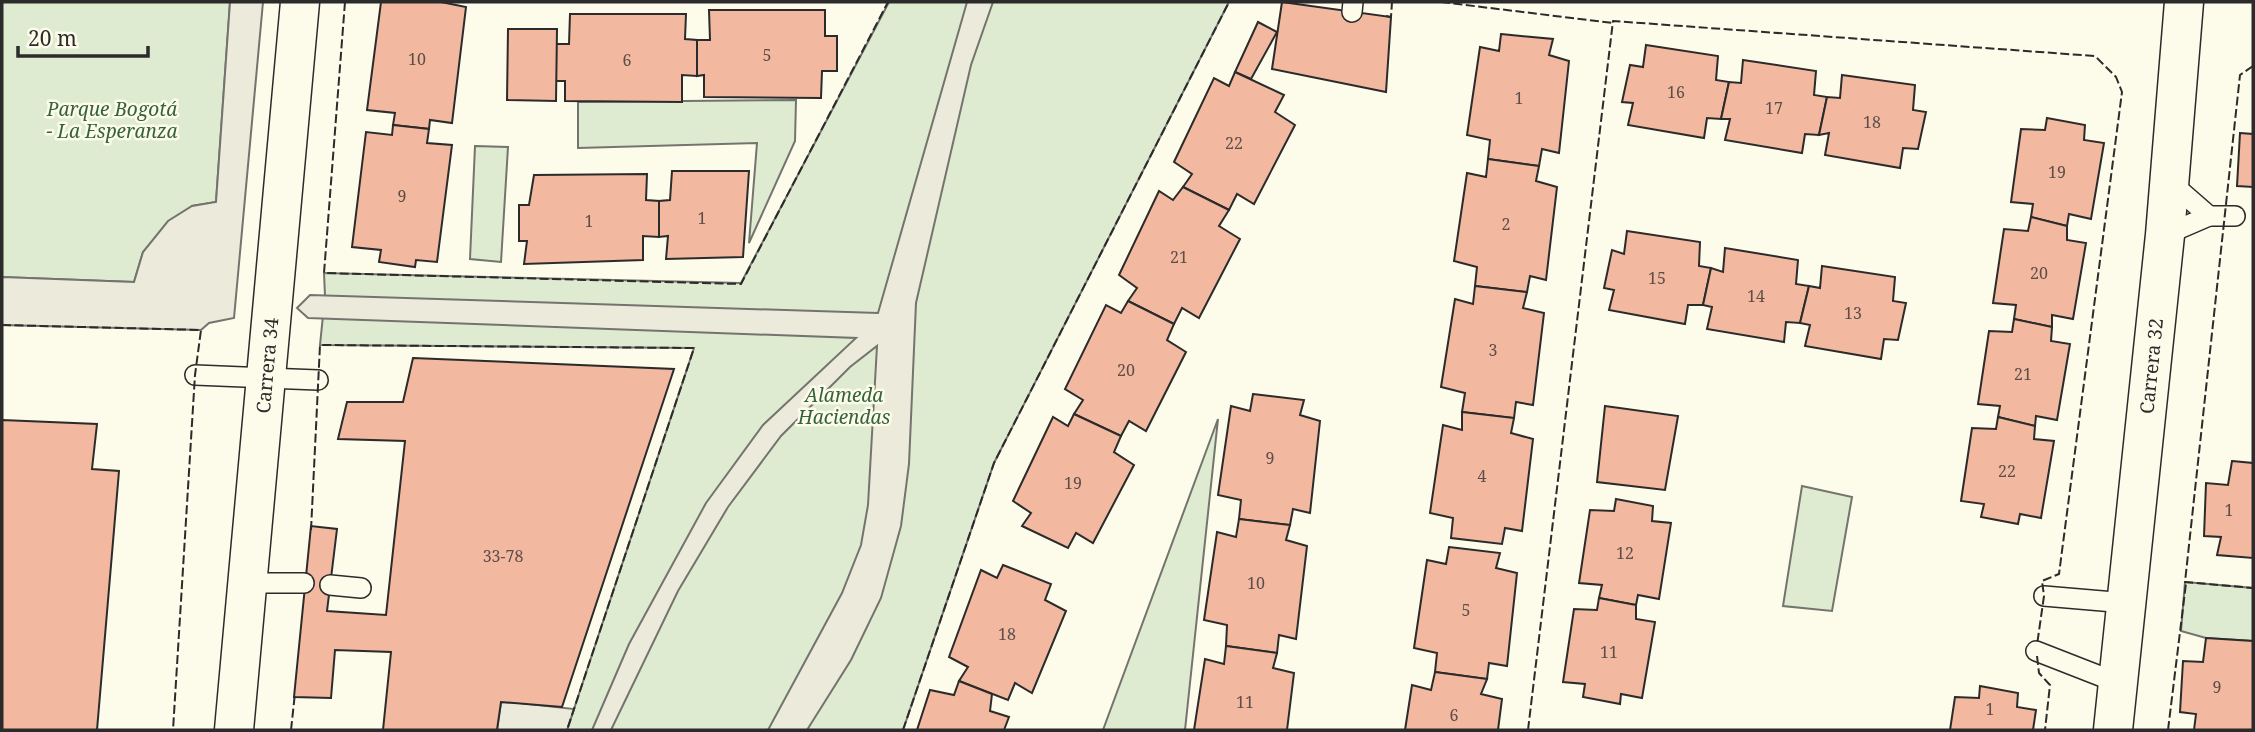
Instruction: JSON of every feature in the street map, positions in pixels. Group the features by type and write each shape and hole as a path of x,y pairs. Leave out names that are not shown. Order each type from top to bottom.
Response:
{"street":[{"name":"Carrera 34","path":"234,730 300,2"},
{"name":"Carrera 32","path":"2113,730 2165,235 2184,2"}],"lane":[{"path":"2169,182 2209,216"},
{"path":"2165,235 2209,216 2235,216"},
{"path":"195,375 318,380"},
{"path":"247,583 304,583"},
{"path":"330,585 361,588"},
{"path":"2044,596 2126,603"},
{"path":"2036,651 2118,683"}],"green space":[{"name":"Parque Bogotá - La Esperanza","path":"2,2 230,2 216,202 192,206 143,252 134,282 2,277"},
{"name":"Alameda Haciendas","path":"889,2 1229,2 994,463 903,730 567,730 694,348 320,345 325,296 324,273 741,283"},
{"path":"796,100 795,141 749,243 757,143 578,148 578,102"},
{"path":"475,146 508,147 501,262 470,259"},
{"path":"1218,419 1185,730 1103,730"},
{"path":"1802,486 1852,497 1832,611 1783,606"},
{"path":"2185,582 2253,588 2253,641 2206,638 2181,631"}],"shaded area":[{"path":"230,2 263,2 234,318 209,323 201,330 2,325 2,277 134,282 143,252 168,221 192,206 216,202"},
{"path":"967,2 993,2 971,65 916,303 909,464 901,526 881,598 851,660 807,730 768,730 842,593 861,545 868,505 877,346 850,367 781,436 728,507 678,591 611,730 592,730 629,644 706,503 763,425 856,338 308,318 297,308 310,295 878,313"},
{"path":"501,702 574,709 567,730 497,730"}],"building":[{"path":"381,2 441,2 466,7 452,123 430,120 429,129 393,125 395,113 367,110"},
{"path":"1282,2 1391,17 1386,92 1272,69"},
{"path":"709,10 825,10 825,36 837,36 837,71 822,71 821,98 704,97 704,75 697,76 697,40 710,40"},
{"path":"570,14 686,14 685,39 697,40 697,76 682,75 682,102 565,101 565,81 556,81 556,44 569,44"},
{"path":"1258,22 1277,32 1251,79 1235,72"},
{"path":"508,29 557,29 556,101 507,100"},
{"path":"1501,34 1553,39 1549,55 1569,61 1559,153 1542,149 1539,166 1488,159 1490,140 1467,135 1480,47 1499,51"},
{"path":"1646,45 1718,56 1716,80 1729,82 1721,119 1707,118 1704,138 1628,125 1633,103 1622,102 1630,65 1643,67"},
{"path":"1743,60 1816,71 1814,95 1827,97 1819,135 1805,134 1802,153 1725,140 1730,119 1721,119 1729,82 1741,83"},
{"path":"1235,72 1284,95 1275,112 1295,125 1254,204 1237,194 1229,210 1183,187 1192,174 1174,162 1214,78 1229,86"},
{"path":"1842,75 1915,85 1913,110 1926,112 1918,149 1903,148 1900,168 1825,155 1829,133 1819,135 1827,97 1840,98"},
{"path":"2047,118 2085,125 2084,140 2104,143 2091,219 2069,214 2067,226 2031,217 2033,204 2011,202 2021,129 2045,130"},
{"path":"393,125 429,129 427,143 452,145 437,262 416,260 415,267 379,262 381,250 352,247 366,132 392,135"},
{"path":"2240,133 2253,134 2253,187 2237,186"},
{"path":"1488,159 1539,166 1536,181 1557,187 1546,280 1530,276 1527,292 1475,286 1477,267 1454,261 1467,173 1486,177"},
{"path":"672,171 749,171 743,257 666,259 668,236 659,237 659,201 670,200"},
{"path":"647,174 646,200 659,201 659,237 643,236 643,260 524,264 527,241 519,241 519,205 529,205 534,175"},
{"path":"1183,187 1229,210 1219,226 1240,239 1199,318 1182,308 1174,324 1128,301 1137,288 1119,275 1159,191 1173,200"},
{"path":"2031,217 2067,226 2067,240 2086,243 2073,319 2052,315 2052,327 2014,319 2016,305 1993,303 2004,229 2028,231"},
{"path":"1627,231 1700,242 1699,266 1711,268 1703,305 1688,305 1685,324 1609,310 1614,290 1604,288 1612,250 1624,254"},
{"path":"1725,248 1798,260 1796,284 1809,286 1800,323 1786,322 1784,342 1707,329 1712,307 1703,305 1711,268 1723,272"},
{"path":"1822,266 1895,277 1893,301 1906,303 1898,340 1884,339 1881,359 1805,346 1810,325 1800,323 1809,286 1820,288"},
{"path":"1475,286 1527,292 1523,308 1544,313 1533,405 1516,402 1514,418 1462,412 1465,393 1441,387 1455,299 1473,304"},
{"path":"1128,301 1174,324 1167,340 1186,352 1146,431 1129,421 1121,436 1074,414 1083,400 1065,389 1106,305 1121,313"},
{"path":"2014,319 2052,327 2051,341 2070,344 2057,420 2036,416 2035,426 1998,417 2000,406 1978,404 1989,331 2012,332"},
{"path":"413,358 674,369 562,707 501,702 497,730 383,730 391,652 335,650 331,698 294,697 311,526 337,529 327,611 386,615 405,441 338,439 347,402 403,402"},
{"path":"1253,394 1304,400 1300,415 1320,421 1310,513 1293,509 1290,525 1239,519 1241,500 1218,495 1231,406 1250,411"},
{"path":"1605,406 1678,416 1665,490 1597,482"},
{"path":"1462,412 1514,418 1511,433 1533,439 1522,531 1505,528 1502,544 1451,538 1453,518 1430,513 1443,425 1462,430"},
{"path":"1074,414 1121,436 1114,452 1134,465 1093,543 1076,533 1068,548 1022,526 1031,513 1013,501 1053,417 1068,426"},
{"path":"1998,417 2035,426 2034,439 2054,441 2041,518 2020,514 2018,524 1981,517 1984,504 1961,501 1972,428 1996,429"},
{"path":"2,420 97,424 92,469 119,471 97,730 2,730"},
{"path":"2232,461 2253,463 2253,558 2217,555 2221,537 2204,536 2206,483 2228,485"},
{"path":"1616,499 1653,506 1652,521 1671,523 1659,599 1638,595 1636,605 1599,598 1602,585 1579,583 1590,510 1614,511"},
{"path":"1239,519 1290,525 1286,540 1307,546 1296,639 1279,635 1277,653 1226,646 1227,625 1204,620 1217,532 1236,537"},
{"path":"1449,547 1500,553 1496,568 1517,573 1507,666 1489,663 1487,679 1435,672 1437,653 1414,648 1427,560 1446,564"},
{"path":"1003,565 1051,584 1045,600 1066,611 1032,693 1015,683 1008,700 959,681 968,667 949,657 981,570 997,578"},
{"path":"1599,598 1636,605 1636,619 1655,622 1642,698 1621,694 1620,704 1583,697 1585,684 1563,682 1574,609 1597,610"},
{"path":"2206,638 2253,641 2253,730 2194,730 2196,714 2180,712 2183,661 2203,662"},
{"path":"1226,646 1277,653 1273,668 1294,673 1287,730 1194,730 1205,659 1224,664"},
{"path":"1435,672 1487,679 1481,694 1502,699 1498,730 1405,730 1412,685 1431,690"},
{"path":"959,681 992,694 990,711 1009,717 1004,730 917,730 930,690 954,695"},
{"path":"1980,686 2018,693 2017,707 2036,710 2033,730 1950,730 1955,697 1979,698"}],"fence":[{"path":"345,2 324,273 741,284 888,2"},
{"path":"903,730 994,463 1229,2"},
{"path":"1386,16 1391,17 1392,2"},
{"path":"1441,2 1613,23"},
{"path":"1528,730 1613,21 2095,56 2116,77 2122,92 2059,574 2042,581 2044,596 2037,645"},
{"path":"2253,66 2240,75 2185,582 2253,588"},
{"path":"2,325 201,330 195,375 173,730"},
{"path":"311,530 320,345 694,348 567,730"},
{"path":"2168,730 2186,583"},
{"path":"2037,656 2039,673 2050,685 2045,730"},
{"path":"291,730 295,693"}]}
